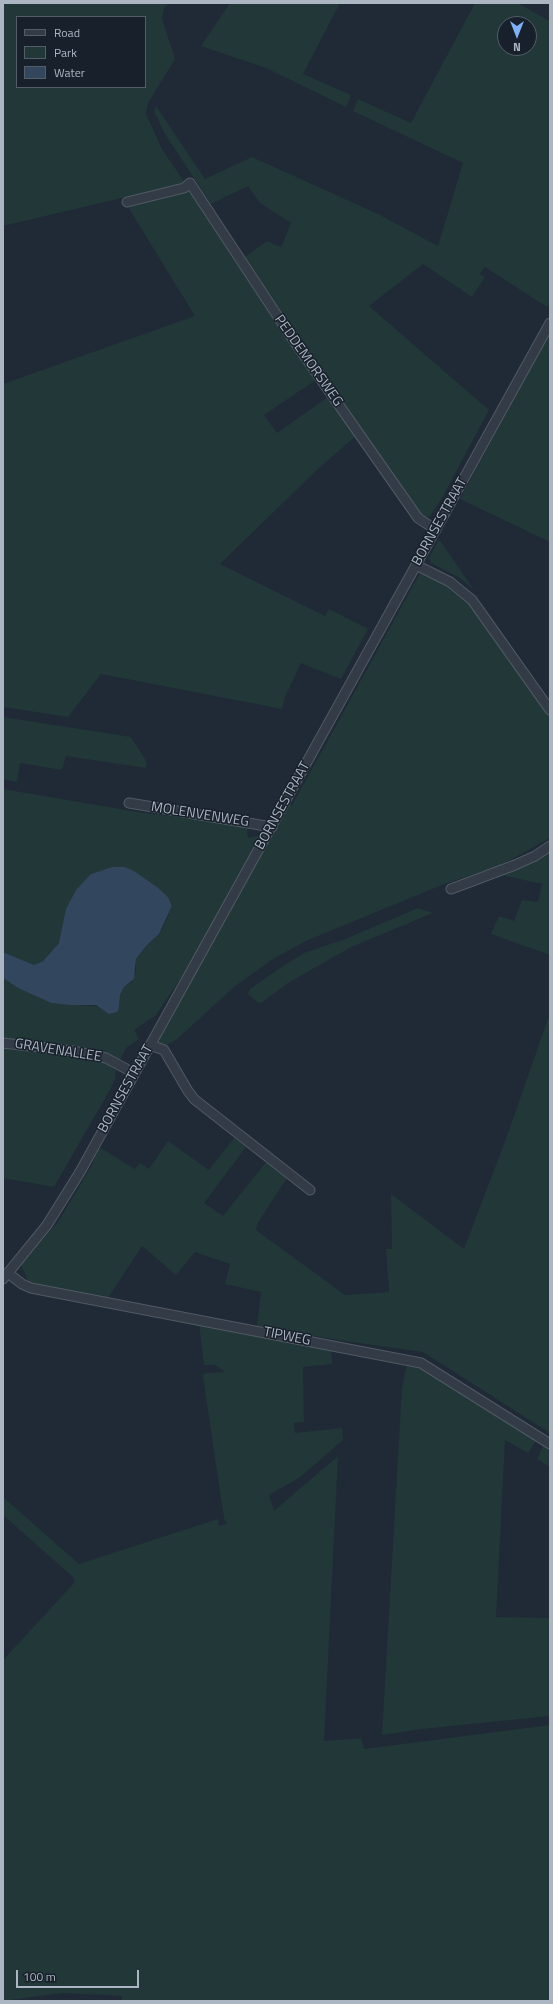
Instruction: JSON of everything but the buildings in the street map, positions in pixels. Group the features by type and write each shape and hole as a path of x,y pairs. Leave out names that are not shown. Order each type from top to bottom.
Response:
{"street":[{"name":"PEDDEMORSWEG","path":"127,202 184,188 190,183 292,338 418,518 436,530"},
{"name":"BORNSESTRAAT","path":"6,1276 47,1225 63,1201 238,884 272,827 550,323"},
{"path":"416,565 450,582 472,600 550,710"},
{"name":"MOLENVENWEG","path":"129,803 272,827"},
{"path":"451,889 515,865 535,856 550,846"},
{"name":"GRAVENALLEE","path":"3,1043 101,1056 134,1072"},
{"name":"BORNSESTRAAT","path":"150,1045 164,1050 188,1091 194,1098 310,1190"},
{"name":"TIPWEG","path":"6,1276 31,1288 422,1363 550,1444"}],"green space":[{"path":"3,3 169,3 164,8 162,19 175,59 148,103 146,114 162,149 185,183 3,226"},
{"path":"230,3 340,3 303,74 351,95 346,107 266,68 201,46"},
{"path":"475,3 517,3 550,21 550,303 547,307 485,267 480,274 485,277 472,297 423,264 369,306 489,410 442,498 430,516 425,519 306,349 245,257 267,241 281,247 291,223 260,203 248,186 211,204 165,134 154,111 156,106 205,179 252,157 378,214 438,246 463,163 353,111 358,99 411,123"},
{"path":"191,191 316,380 264,415 277,433 328,397 356,436 318,469 220,564 325,616 329,609 368,629 341,679 301,663 285,697 282,709 101,674 68,717 3,707 3,384 195,316 128,207"},
{"path":"550,333 550,542 460,499"},
{"path":"439,539 474,590 460,578 431,563 429,558"},
{"path":"420,573 428,574 463,591 550,712 550,838 503,864 442,885 308,940 273,959 234,987 176,1040 165,1046 161,1045 158,1042 158,1037 287,803 292,805"},
{"path":"3,717 131,737 147,762 146,768 66,756 62,770 20,763 17,782 3,779"},
{"path":"3,789 138,812 248,826 247,835 249,838 262,835 228,893 203,945 156,1015 134,1030 139,1039 126,1048 120,1060 101,1051 3,1039 3,978 18,988 51,1003 119,1008 120,995 124,987 132,982 136,971 136,959 146,946 159,934 172,906 168,897 146,880 125,867 112,867 91,874 59,943 43,961 34,965 3,952"},
{"path":"550,851 550,955 491,934 499,916 514,921 522,900 538,902 542,884 497,874"},
{"path":"418,908 433,913 351,947 288,983 261,1003 257,1002 248,994 250,989 304,953 345,939"},
{"path":"550,1013 550,1433 423,1352 338,1340 257,1326 261,1292 225,1284 230,1264 195,1252 176,1275 142,1246 108,1298 29,1283 21,1265 58,1222 91,1167 99,1147 135,1169 140,1163 149,1169 168,1141 209,1170 234,1138 246,1147 204,1203 223,1216 266,1162 287,1178 257,1224 256,1230 345,1295 389,1292 386,1249 392,1249 391,1194 464,1249 507,1136"},
{"path":"3,1048 100,1060 116,1067 115,1079 111,1088 54,1187 3,1178"},
{"path":"199,1323 331,1346 332,1364 303,1367 304,1422 294,1423 295,1433 342,1428 343,1440 299,1478 269,1495 274,1511 338,1456 324,1741 361,1738 364,1749 550,1725 550,2001 122,2001 122,1996 62,1993 3,2001 3,1660 75,1582 73,1577 3,1515 3,1497 79,1564 218,1519 219,1526 227,1524 224,1518 203,1377 204,1374 207,1373 225,1372 215,1365 204,1365"},
{"path":"408,1360 538,1437 528,1453 505,1440 496,1617 550,1618 550,1716 422,1729 382,1735 402,1387"},
{"path":"545,1442 550,1445 550,1467 537,1459"}],"water":[{"path":"112,867 125,867 134,871 157,887 168,897 172,906 159,934 146,946 136,959 134,979 124,987 120,995 119,1008 117,1012 109,1014 96,1005 51,1003 18,988 3,978 3,952 34,965 43,961 59,943 66,909 76,890 91,874"}]}
